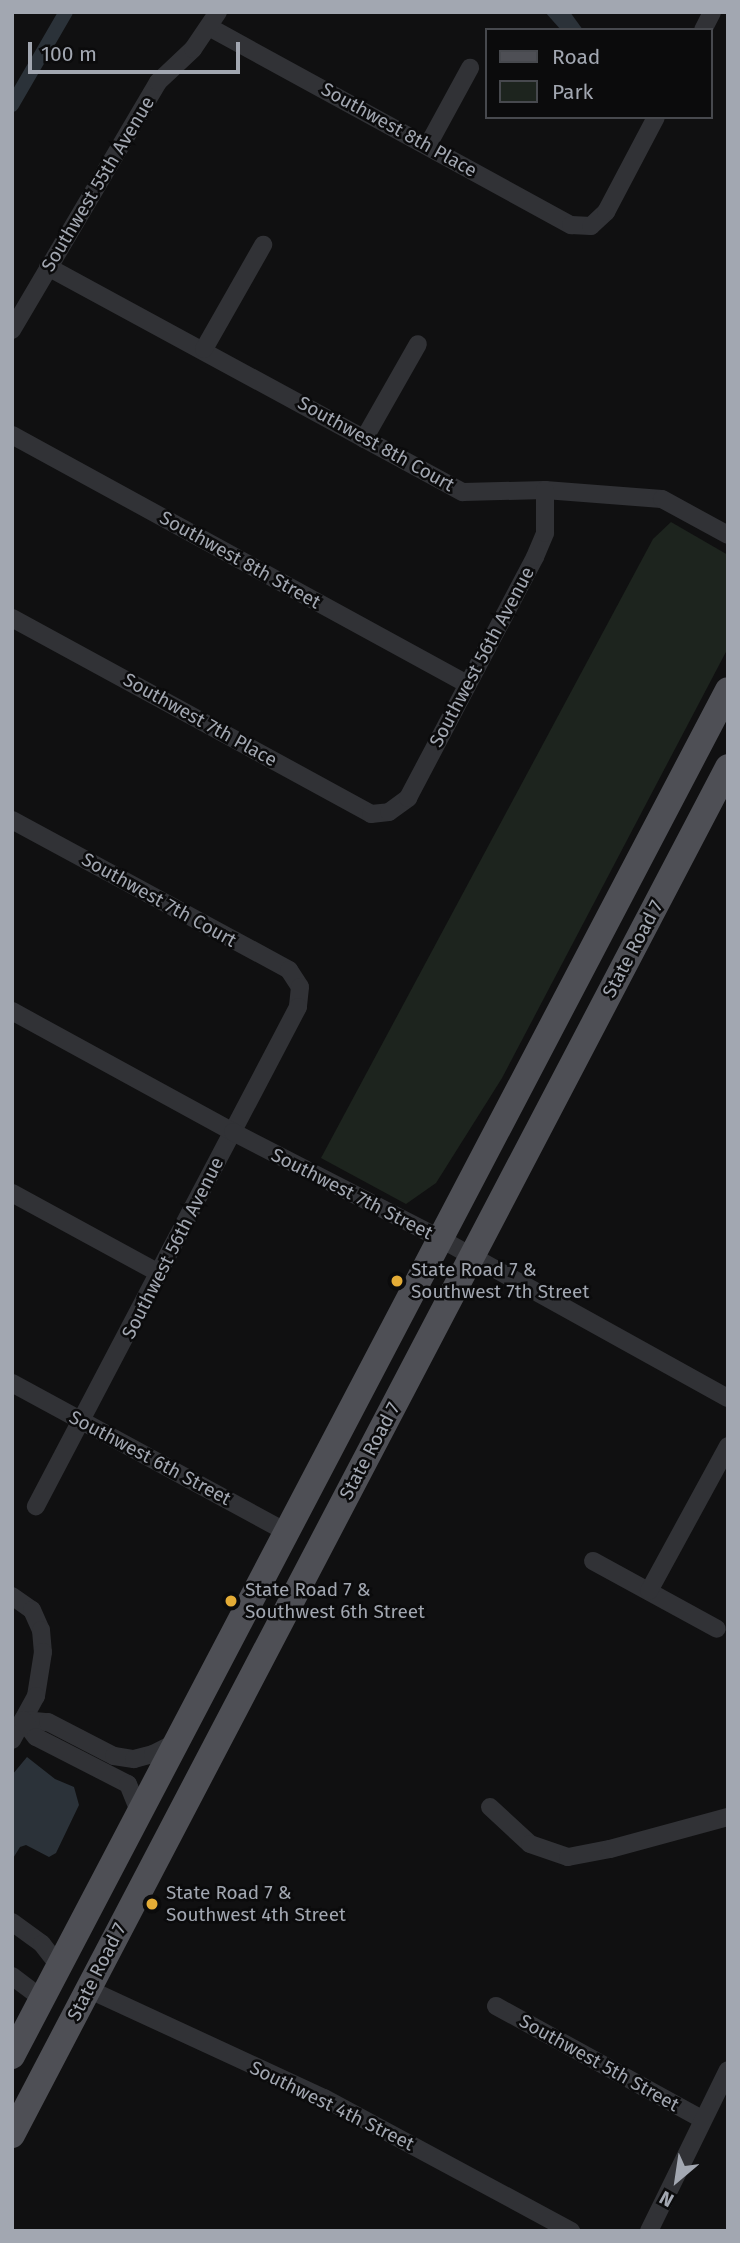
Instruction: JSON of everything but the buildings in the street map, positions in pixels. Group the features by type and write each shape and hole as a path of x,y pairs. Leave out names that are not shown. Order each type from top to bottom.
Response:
{"main road":[{"name":"State Road 7","path":"12,2056 728,691"},
{"name":"State Road 7","path":"12,2135 728,767"},
{"path":"288,1533 298,1558 291,1601"},
{"path":"85,1918 80,1953 81,1972 89,1989"},
{"path":"57,2050 67,2000 61,1967"}],"street":[{"path":"704,28 712,12"},
{"name":"Southwest 8th Place","path":"213,20 571,225 591,226 606,212 655,119"},
{"name":"Southwest 55th Avenue","path":"12,330 158,82 193,49 213,20"},
{"path":"428,145 470,68"},
{"path":"204,349 263,245"},
{"name":"Southwest 8th Court","path":"48,267 204,349 463,492 545,490 663,499 728,535"},
{"path":"364,439 418,344"},
{"name":"Southwest 8th Street","path":"12,435 467,684"},
{"name":"Southwest 56th Avenue","path":"389,812 408,798 545,533 545,490"},
{"name":"Southwest 7th Place","path":"12,618 371,814 389,812"},
{"name":"Southwest 7th Court","path":"12,820 289,970 300,987"},
{"name":"Southwest 56th Avenue","path":"36,1506 83,1422 298,1007 300,987"},
{"name":"Southwest 7th Street","path":"12,1011 233,1132 472,1256 728,1398"},
{"path":"12,1193 159,1273"},
{"name":"Southwest 6th Street","path":"12,1383 288,1533"},
{"path":"649,1591 728,1446"},
{"path":"593,1561 717,1629"},
{"path":"12,1596 32,1610 41,1630 43,1652 36,1696 12,1740"},
{"path":"23,1720 48,1722 114,1756 134,1759 153,1754 178,1741"},
{"path":"23,1720 36,1737 128,1784 140,1813"},
{"path":"490,1807 530,1844 568,1857 610,1849 728,1817"},
{"path":"12,1922 42,1944 61,1967"},
{"path":"12,1976 42,1999"},
{"name":"Southwest 4th Street","path":"89,1989 324,2098 572,2231"},
{"name":"Southwest 5th Street","path":"496,2006 703,2120"},
{"path":"649,2231 728,2070"}],"green space":[{"path":"671,522 728,555 728,648 502,1078 436,1183 406,1204 321,1158 653,539"}],"shaded area":[{"path":"545,12 570,12 582,28 559,28"},
{"path":"27,1757 55,1779 74,1787 79,1805 56,1853 49,1857 26,1845 20,1847 12,1860 12,1775"}],"waterway":[{"path":"12,105 66,12"}],"place":[{"name":"State Road 7 & Southwest 7th Street","path":"397,1281"},
{"name":"State Road 7 & Southwest 6th Street","path":"231,1601"},
{"name":"State Road 7 & Southwest 4th Street","path":"152,1904"}]}
